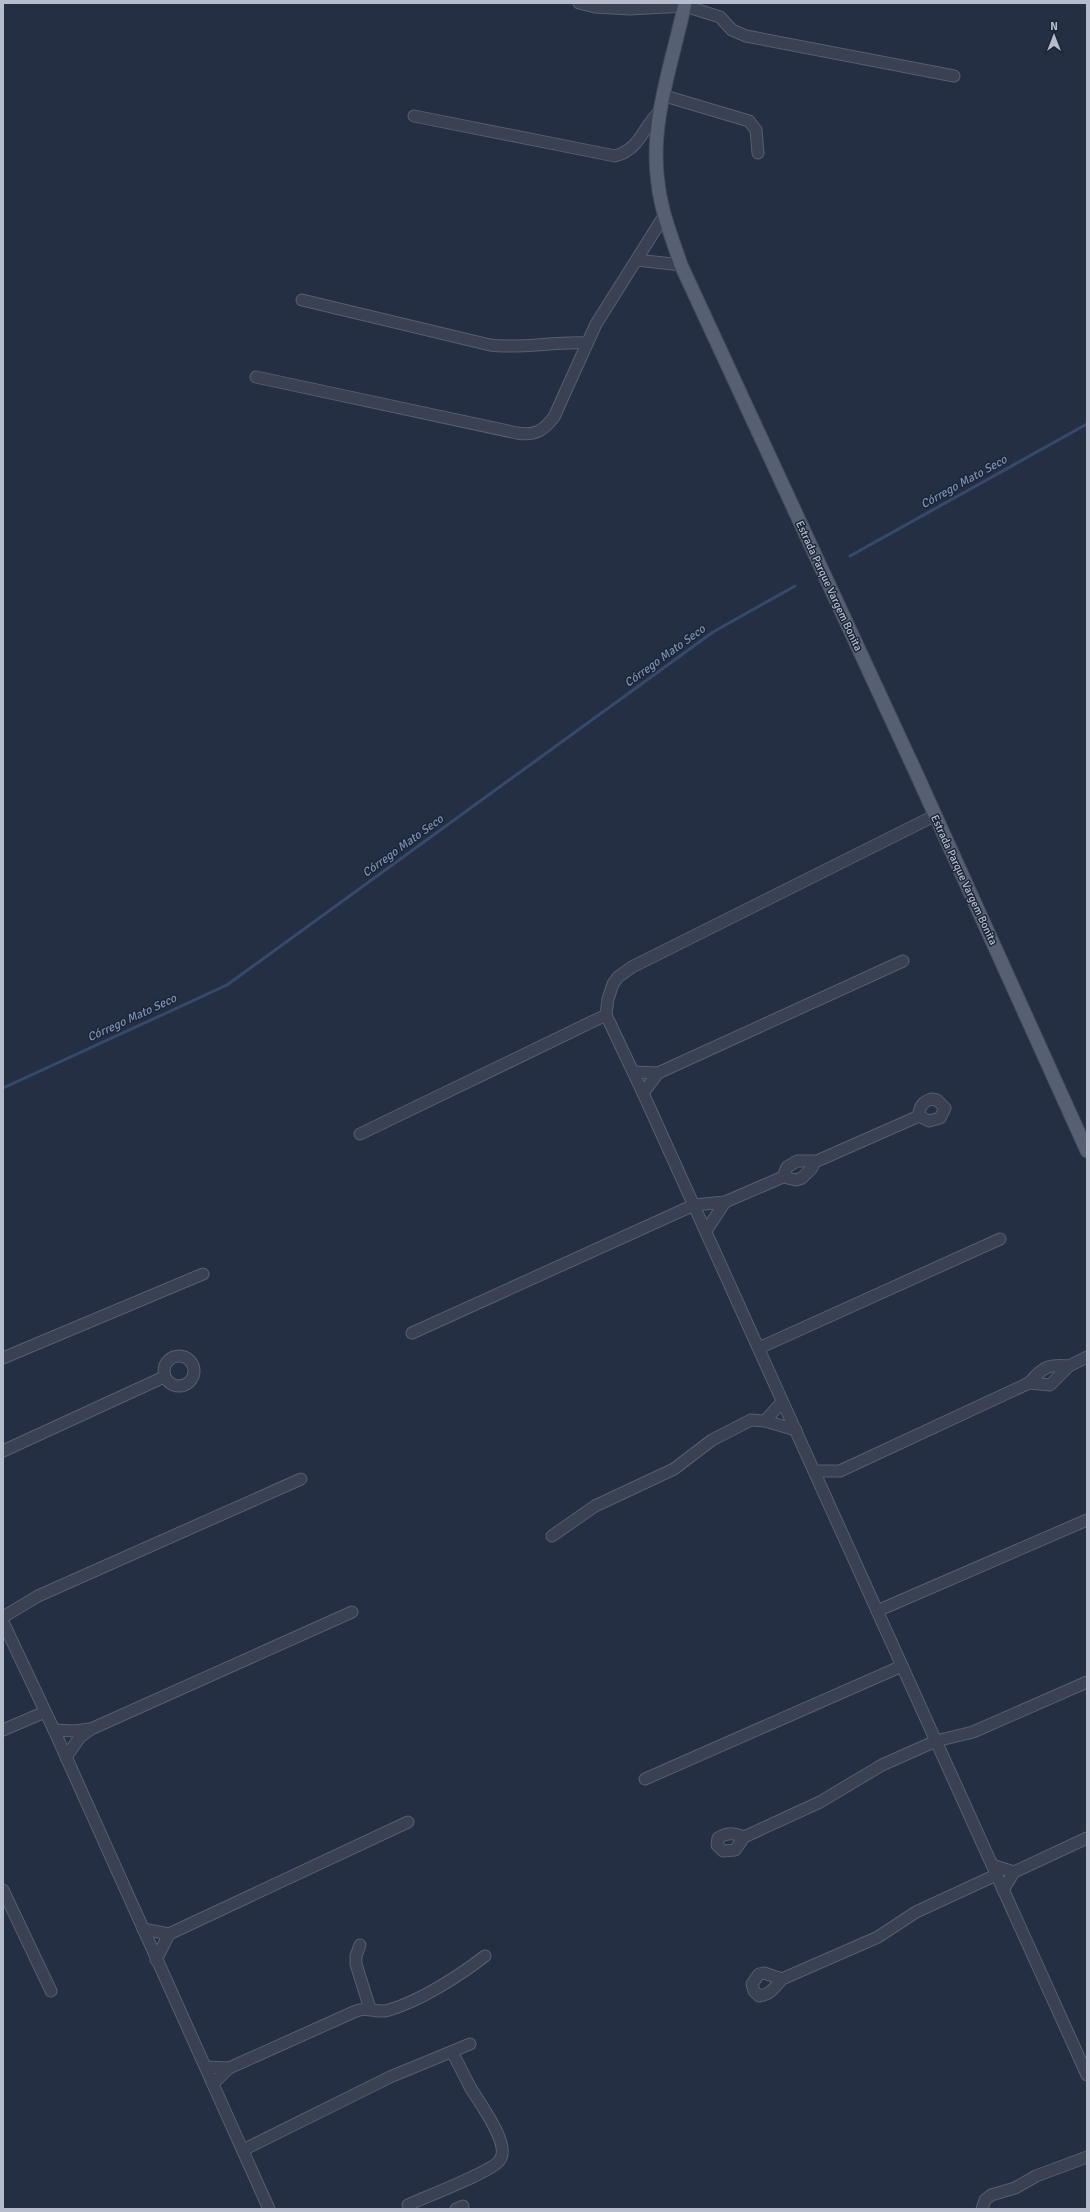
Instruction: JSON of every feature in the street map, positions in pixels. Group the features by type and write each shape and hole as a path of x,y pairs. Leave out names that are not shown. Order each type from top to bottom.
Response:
{"main road":[{"name":"Estrada Parque Vargem Bonita","path":"685,4 661,110 657,140 656,167 664,216 681,265 1087,1151"}],"street":[{"path":"579,3 595,7 630,9 685,4 720,17 732,30 746,36 954,76"},
{"path":"665,96 749,121 756,130 758,153"},
{"path":"414,116 615,156 631,150 650,121 661,110"},
{"path":"256,377 532,434 546,428 554,417 576,372 587,343 612,298 664,216"},
{"path":"637,260 681,265"},
{"path":"302,300 490,345 512,347 549,342 587,343"},
{"path":"934,816 632,967 618,977 613,984 608,999 606,1015 634,1072 782,1402 823,1488 877,1611 1087,2075"},
{"path":"634,1072 658,1073 903,961"},
{"path":"360,1134 606,1015"},
{"path":"643,1093 658,1073"},
{"path":"783,1178 788,1167 792,1163 803,1159 814,1162 919,1116"},
{"path":"412,1333 694,1205 725,1202 783,1178 796,1180 802,1178 812,1168 814,1162"},
{"path":"706,1231 725,1202"},
{"path":"759,1348 1000,1239"},
{"path":"3,1358 203,1274"},
{"path":"1029,1383 1050,1385 1069,1366 1087,1357"},
{"path":"823,1488 840,1471 1029,1383 1039,1372 1048,1366 1069,1366"},
{"path":"3,1451 164,1377"},
{"path":"765,1421 782,1402"},
{"path":"552,1536 595,1506 674,1469 712,1440 751,1420 765,1421 796,1430"},
{"path":"814,1471 840,1471"},
{"path":"3,1617 38,1596 302,1479"},
{"path":"877,1611 1087,1520"},
{"path":"66,1757 80,1737 91,1729 352,1612"},
{"path":"3,1622 54,1730 269,2209"},
{"path":"645,1779 902,1666"},
{"path":"744,1837 820,1802 882,1765 936,1741 973,1732 1087,1682"},
{"path":"3,1730 45,1712"},
{"path":"54,1730 75,1731 91,1729"},
{"path":"143,1929 169,1934 408,1822"},
{"path":"782,1979 878,1937 916,1912 994,1870 1014,1872 1087,1838"},
{"path":"1003,1890 1014,1872"},
{"path":"3,1890 51,1991"},
{"path":"156,1960 169,1934"},
{"path":"360,1945 356,1956 356,1964 370,2009"},
{"path":"213,2084 229,2068 363,2008 386,2011 406,2003 446,1983 485,1956"},
{"path":"243,2150 390,2077 470,2044"},
{"path":"408,2205 486,2170 500,2161 502,2157 502,2146 495,2127 470,2087 452,2052"},
{"path":"206,2067 229,2068"},
{"path":"982,2209 985,2200 991,2195 1015,2188 1036,2176 1087,2157"}],"waterway":[{"name":"Córrego Mato Seco","path":"850,556 1087,424"},
{"name":"Córrego Mato Seco","path":"3,1088 227,985 713,632 795,586"}]}
